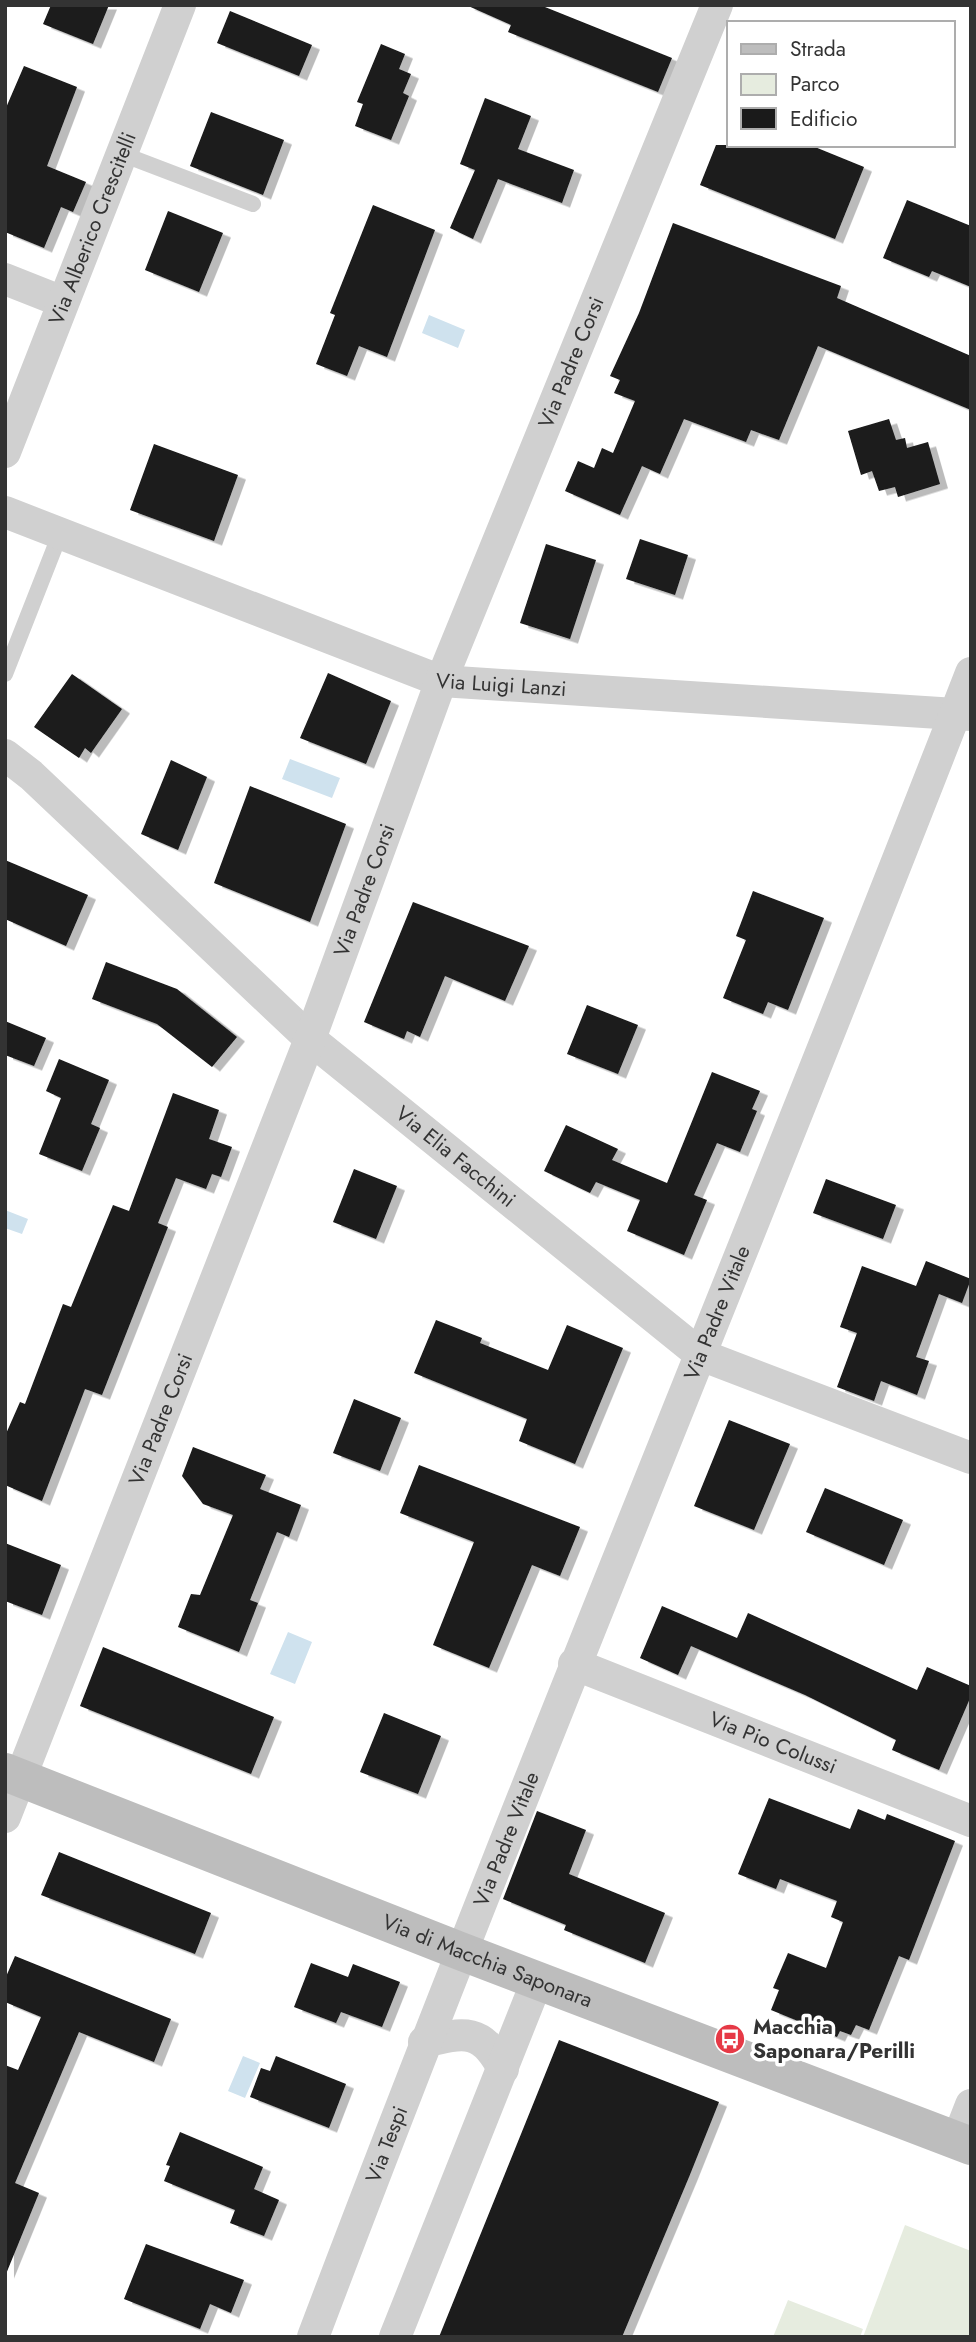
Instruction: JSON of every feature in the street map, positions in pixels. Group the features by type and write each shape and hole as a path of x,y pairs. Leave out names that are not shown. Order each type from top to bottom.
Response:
{"street":[{"name":"Via Alberico Crescitelli","path":"5,452 180,5"},
{"name":"Via Padre Corsi","path":"5,1817 13,1775 310,1040 442,681 717,5"},
{"path":"5,279 63,302"},
{"name":"Via Luigi Lanzi","path":"5,512 442,681 963,714"},
{"name":"Via Padre Vitale","path":"460,1951 574,1664 963,714 971,673"},
{"name":"Via Elia Facchini","path":"5,755 32,775 310,1040 702,1354 971,1458"},
{"name":"Via Pio Colussi","path":"574,1664 971,1821"},
{"name":"Via di Macchia Saponara","path":"13,1775 537,1981 964,2144"},
{"name":"Via Tespi","path":"313,2337 460,1951"},
{"path":"395,2337 537,1981"},
{"path":"424,2042 454,2035 480,2038 491,2047 503,2069"},
{"path":"964,2144 971,2105"}],"lane":[{"path":"122,154 253,204"},
{"path":"5,674 60,534"}],"green space":[{"path":"905,2225 971,2251 971,2337 863,2337"},
{"path":"788,2300 863,2329 860,2337 773,2337"}],"water":[{"path":"429,315 465,330 458,348 422,333"},
{"path":"290,759 340,778 332,798 282,779"},
{"path":"5,1210 28,1219 22,1234 5,1228"},
{"path":"288,1632 312,1642 295,1684 270,1674"},
{"path":"243,2056 260,2063 245,2098 228,2091"}],"building":[{"path":"51,5 109,5 93,44 43,24"},
{"path":"466,5 540,5 672,58 658,92 508,32 511,25"},
{"path":"230,11 312,45 299,76 217,43"},
{"path":"381,44 405,54 399,69 411,74 403,93 409,96 391,140 355,126 363,104 357,102"},
{"path":"24,66 77,87 47,166 86,182 73,212 61,207 44,248 5,232 5,110"},
{"path":"485,98 531,116 518,149 574,170 562,203 498,179 473,239 450,228 475,170 460,164"},
{"path":"211,112 284,140 263,195 190,166"},
{"path":"716,145 815,147 864,167 835,239 700,185"},
{"path":"907,200 971,226 971,287 932,271 929,277 883,258"},
{"path":"373,205 435,230 387,357 359,346 347,376 316,364 335,315 330,313"},
{"path":"168,211 223,233 199,292 145,270"},
{"path":"673,223 841,286 837,298 971,356 971,410 818,346 779,440 751,430 746,442 684,419 660,474 642,466 620,515 565,491 578,461 594,468 602,448 613,453 635,401 614,393 620,380 610,376 639,313"},
{"path":"889,419 896,440 905,438 907,448 928,442 940,484 898,497 895,487 879,491 872,471 861,475 848,431"},
{"path":"154,444 238,475 214,541 130,510"},
{"path":"640,539 688,555 675,595 626,579"},
{"path":"546,544 596,560 570,639 520,623"},
{"path":"328,673 391,701 366,764 300,738"},
{"path":"72,674 122,709 91,753 85,748 79,758 34,727"},
{"path":"171,760 207,777 178,850 141,834"},
{"path":"250,786 346,824 310,922 214,883"},
{"path":"5,860 88,895 66,946 5,919"},
{"path":"753,891 824,918 788,1010 768,1002 763,1014 723,998 746,940 736,936"},
{"path":"413,902 529,946 505,1001 445,976 420,1037 407,1031 404,1039 364,1022"},
{"path":"106,962 177,989 237,1037 212,1067 157,1024 92,999"},
{"path":"587,1005 638,1025 618,1074 567,1054"},
{"path":"5,1021 46,1038 34,1066 5,1055"},
{"path":"59,1059 109,1080 91,1124 100,1128 82,1171 39,1154 61,1098 46,1091"},
{"path":"712,1072 760,1091 752,1109 757,1111 740,1152 717,1143 694,1195 707,1200 684,1255 627,1231 640,1200 596,1182 590,1193 544,1171 566,1125 618,1149 612,1160 667,1183"},
{"path":"173,1093 219,1110 209,1139 232,1147 221,1177 212,1174 206,1189 176,1178 158,1223 168,1227 102,1395 85,1389 42,1501 5,1485 5,1436 20,1402 25,1404 63,1304 71,1307 113,1205 129,1211"},
{"path":"354,1169 397,1186 376,1239 333,1222"},
{"path":"826,1179 896,1205 883,1239 813,1213"},
{"path":"926,1261 971,1279 962,1303 939,1294 916,1357 929,1361 917,1395 881,1381 874,1401 837,1387 857,1333 840,1327 862,1266 916,1286"},
{"path":"436,1320 482,1338 480,1343 548,1370 567,1325 623,1348 575,1464 519,1441 527,1419 414,1373"},
{"path":"354,1399 401,1418 380,1471 333,1453"},
{"path":"729,1420 790,1444 754,1530 694,1506"},
{"path":"193,1447 266,1475 260,1489 301,1505 289,1537 277,1532 250,1600 258,1603 239,1652 178,1627 191,1594 200,1595 233,1515 203,1504 182,1476"},
{"path":"419,1465 580,1527 560,1576 532,1565 489,1668 433,1645 474,1542 400,1513"},
{"path":"825,1488 903,1520 884,1565 806,1532"},
{"path":"5,1543 61,1565 42,1615 5,1601"},
{"path":"662,1606 737,1638 748,1613 917,1690 927,1667 971,1686 971,1696 939,1770 892,1750 896,1740 805,1695 691,1646 678,1675 640,1658"},
{"path":"103,1647 274,1717 251,1774 80,1706"},
{"path":"384,1713 441,1736 418,1794 360,1772"},
{"path":"769,1798 850,1829 858,1809 885,1820 887,1814 955,1841 909,1960 899,1956 869,2030 856,2025 851,2035 840,2031 837,2037 771,2010 779,1990 773,1988 788,1953 826,1968 843,1922 831,1917 837,1901 780,1879 776,1889 738,1874"},
{"path":"537,1811 586,1830 569,1874 665,1913 645,1963 564,1930 566,1925 503,1899"},
{"path":"59,1852 211,1913 195,1954 41,1895"},
{"path":"15,1956 171,2019 154,2062 79,2032 15,2183 39,2193 6,2274 5,2065 18,2070 41,2017 5,2002 5,1979"},
{"path":"311,1963 348,1977 353,1964 400,1982 382,2027 341,2012 336,2023 294,2007"},
{"path":"559,2040 719,2102 689,2177 622,2337 439,2337"},
{"path":"276,2056 346,2084 329,2128 250,2097 261,2068 270,2071"},
{"path":"180,2132 263,2167 254,2189 279,2200 264,2236 230,2223 235,2210 164,2181 170,2166 166,2165"},
{"path":"146,2244 244,2280 231,2313 210,2304 200,2329 124,2299"}],"place":[{"name":"Macchia Saponara/Perilli","path":"730,2039"}]}
